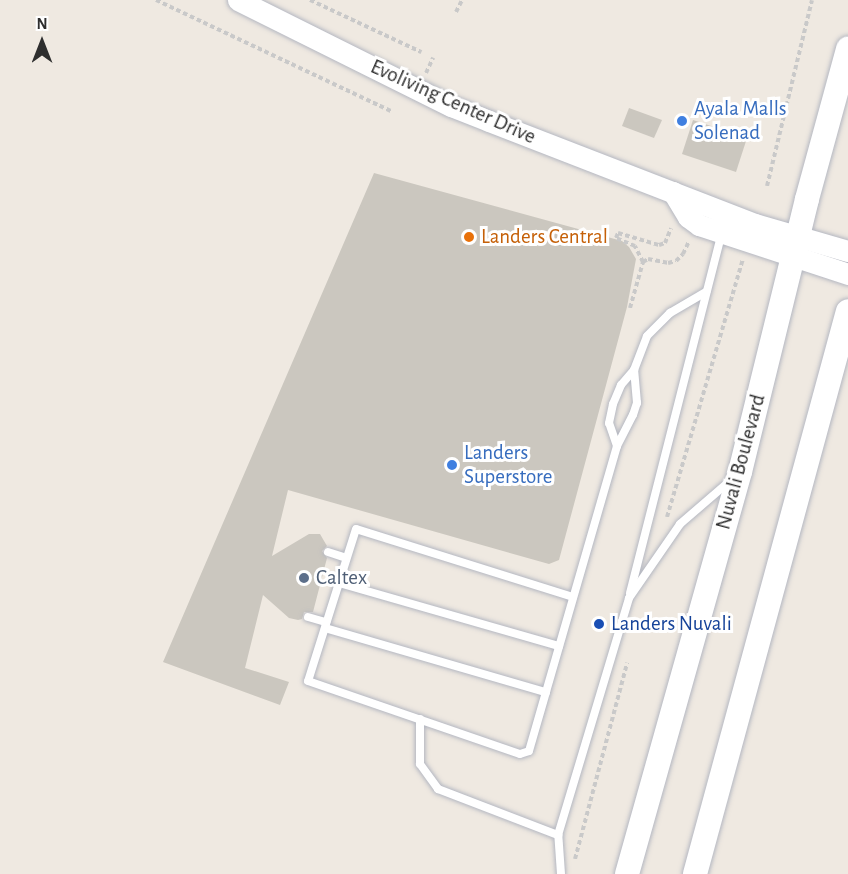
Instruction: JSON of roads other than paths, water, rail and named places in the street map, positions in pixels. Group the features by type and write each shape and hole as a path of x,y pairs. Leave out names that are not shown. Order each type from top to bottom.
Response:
{"main road":[{"name":"Nuvali Boulevard","path":"627,874 740,472 795,247 848,49"},
{"path":"695,874 848,311"}],"street":[{"name":"Evoliving Center Drive","path":"238,0 451,106 755,224 848,274"},
{"name":"Evoliving Center Drive","path":"673,192 688,217 699,225 722,233 795,247 848,251"}],"lane":[{"path":"561,874 558,834 629,598 722,233"},
{"path":"617,446 609,423 613,404 621,385 634,370 647,336 670,313 706,292"},
{"path":"573,597 356,529 308,681 520,754 529,751 617,446 629,427 637,403 634,370"},
{"path":"629,598 680,524 740,472"},
{"path":"328,552 346,558"},
{"path":"339,583 559,646"},
{"path":"308,617 326,625 546,692"},
{"path":"420,719 420,764 438,789 558,834"}],"place":[{"name":"Ayala Malls Solenad","path":"682,121"},
{"name":"Landers Central","path":"469,237"},
{"name":"Landers Superstore","path":"452,465"},
{"name":"Caltex","path":"304,578"},
{"name":"Landers Nuvali","path":"599,624"}]}
